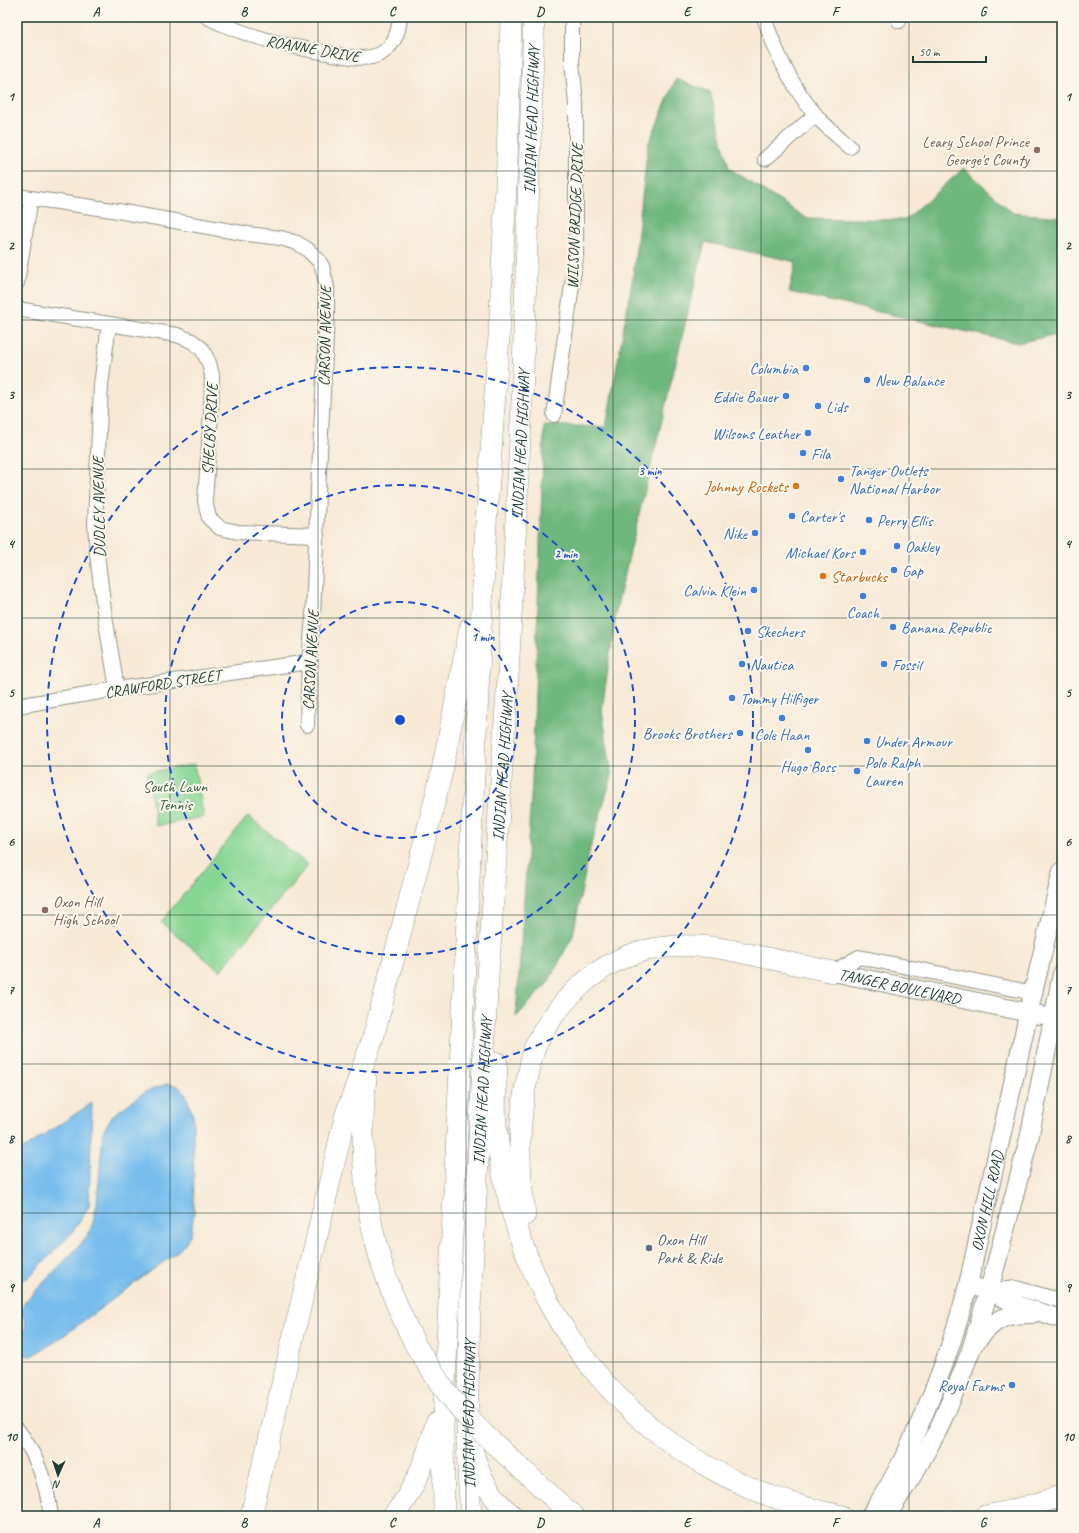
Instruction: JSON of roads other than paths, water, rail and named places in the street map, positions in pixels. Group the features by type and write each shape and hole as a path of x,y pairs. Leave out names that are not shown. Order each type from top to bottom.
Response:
{"highway":[{"name":"INDIAN HEAD HIGHWAY","path":"444,1516 443,1426 486,523 499,336 507,164 511,17"},
{"name":"INDIAN HEAD HIGHWAY","path":"471,1516 467,1426 470,1309 487,992 508,676 522,401 534,17"},
{"path":"251,1516 345,1117 373,1038 442,771 467,644 486,523"},
{"path":"508,676 501,992 496,1125 506,1190 523,1245 542,1292 559,1322 574,1345 604,1382 627,1407 680,1450 714,1469 780,1500 842,1516"},
{"path":"542,1292 530,1242 521,1189 519,1136 527,1077 534,1049 549,1022 568,998 586,981 608,966 635,953 658,948 704,946 732,950 832,972"},
{"path":"373,1038 366,1082 363,1123 363,1165 374,1238 385,1274 400,1314 416,1346 441,1385 467,1417 573,1516"},
{"path":"393,1516 409,1492 432,1441 446,1379"},
{"path":"467,1426 478,1469 484,1482 494,1498 513,1516"},
{"path":"535,1482 586,1516"},
{"path":"985,1516 1009,1512 1062,1496"}],"main road":[{"name":"OXON HILL ROAD","path":"870,1516 888,1488 903,1460 933,1394 951,1347 968,1285 1033,993 1062,871"},
{"name":"TANGER BOULEVARD","path":"832,972 1029,1012 1058,1012"},
{"name":"OXON HILL ROAD","path":"887,1516 917,1468 938,1430 970,1353 990,1291 1028,1139 1058,1012 1062,974"},
{"path":"1033,993 1058,1012"},
{"path":"968,1285 990,1291 1012,1303 1054,1316"},
{"path":"970,1353 981,1336 993,1324 1006,1316 1024,1313 1054,1316"}],"street":[{"name":"ROANNE DRIVE","path":"207,17 243,33 270,41 293,47 361,58 377,55 392,43 398,32 400,17"},
{"name":"WILSON BRIDGE DRIVE","path":"554,415 576,256 576,130 575,90 572,62 572,17"},
{"path":"764,17 771,38 790,78 815,115 850,147"},
{"path":"764,159 815,115"},
{"name":"CARSON AVENUE","path":"17,196 248,234 281,238 302,245 319,261 326,281 328,295 307,725"},
{"path":"17,283 31,198"},
{"name":"SHELBY DRIVE","path":"17,309 160,332 186,338 198,344 206,355 211,369 213,384 205,501 209,518 220,528 238,532 316,535"},
{"name":"DUDLEY AVENUE","path":"109,324 103,357 99,411 95,523 101,589 117,689"},
{"name":"CRAWFORD STREET","path":"17,706 117,689 309,662"},
{"name":"TANGER BOULEVARD","path":"832,972 859,957 1033,993"},
{"path":"990,1291 1016,1288 1062,1301"},
{"path":"17,1429 24,1438 42,1475 51,1516"}],"water":[{"path":"167,1084 178,1086 186,1095 193,1116 194,1212 191,1233 184,1245 177,1252 55,1342 31,1356 17,1354 17,1331 23,1333 26,1324 19,1311 24,1303 77,1248 87,1236 93,1223 97,1204 103,1132 112,1116 145,1092"},
{"path":"92,1103 89,1206 71,1234 29,1277 17,1283 17,1153"}],"place":[{"name":"Leary School Prince George's County","path":"1037,150"},
{"name":"Columbia","path":"806,368"},
{"name":"New Balance","path":"867,380"},
{"name":"Eddie Bauer","path":"786,396"},
{"name":"Lids","path":"818,406"},
{"name":"Wilsons Leather","path":"808,433"},
{"name":"Fila","path":"803,453"},
{"name":"Tanger Outlets National Harbor","path":"841,479"},
{"name":"Johnny Rockets","path":"796,486"},
{"name":"Carter's","path":"792,516"},
{"name":"Perry Ellis","path":"869,520"},
{"name":"Nike","path":"755,533"},
{"name":"Oakley","path":"897,546"},
{"name":"Michael Kors","path":"863,552"},
{"name":"Gap","path":"894,570"},
{"name":"Starbucks","path":"823,576"},
{"name":"Calvin Klein","path":"754,590"},
{"name":"Coach","path":"863,596"},
{"name":"Banana Republic","path":"893,627"},
{"name":"Skechers","path":"748,631"},
{"name":"Nautica","path":"742,664"},
{"name":"Fossil","path":"884,664"},
{"name":"Tommy Hilfiger","path":"732,698"},
{"name":"Cole Haan","path":"782,718"},
{"name":"Brooks Brothers","path":"740,733"},
{"name":"Under Armour","path":"867,741"},
{"name":"Hugo Boss","path":"808,750"},
{"name":"Polo Ralph Lauren","path":"857,771"},
{"name":"Oxon Hill High School","path":"45,910"},
{"name":"Oxon Hill Park & Ride","path":"649,1248"},
{"name":"Royal Farms","path":"1012,1385"}],"park label":[{"name":"South Lawn Tennis","path":"175,795"}]}
